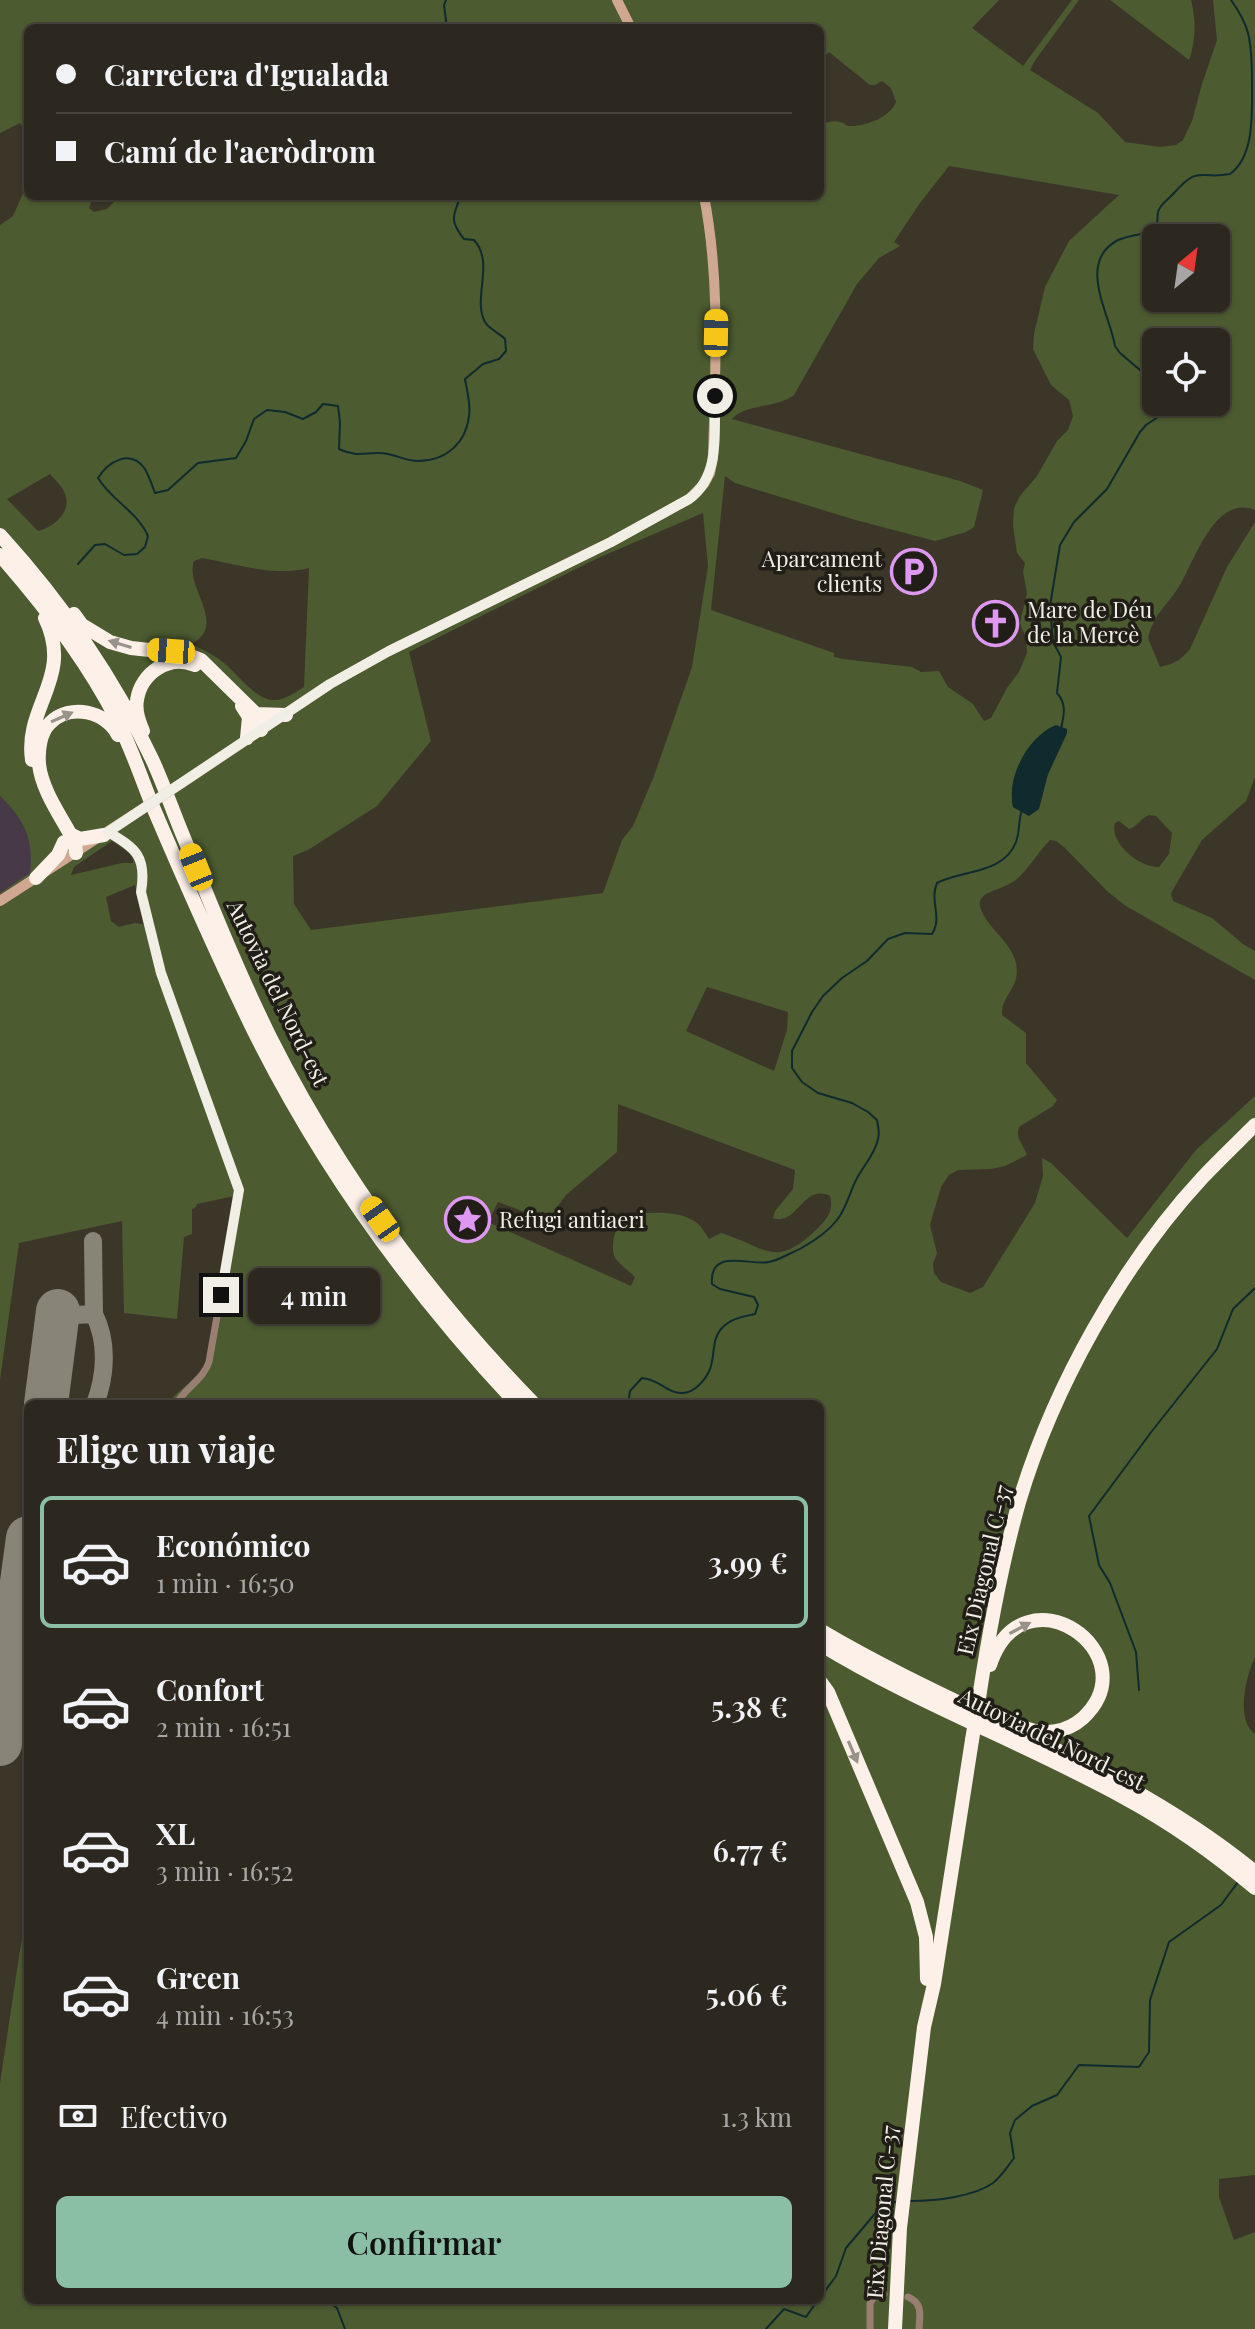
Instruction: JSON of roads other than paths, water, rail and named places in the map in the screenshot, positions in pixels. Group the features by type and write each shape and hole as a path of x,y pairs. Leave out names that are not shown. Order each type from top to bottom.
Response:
{"highway":[{"path":"0,532 30,559 82,625 110,642 131,648 186,654 201,660 261,723 261,730"},
{"name":"Autovia del Nord-est","path":"0,532 69,618 108,678 151,758 246,987 331,1146 421,1275 480,1347 530,1400"},
{"name":"Autovia del Nord-est","path":"0,555 71,644 117,718 240,1002 313,1139 352,1201 406,1275 513,1400"},
{"path":"34,597 54,642 54,659 51,681 34,723 30,741 32,757 37,778 67,838 75,843 76,853"},
{"path":"151,758 136,701 144,680 161,666 172,662 189,662 217,676"},
{"path":"36,878 58,855 67,838 39,764 40,740 49,723 71,711 94,714 113,725 154,807"},
{"path":"252,716 286,715"},
{"path":"247,738 252,716"},
{"path":"67,838 106,834"},
{"name":"Eix Diagonal C-37","path":"895,2329 900,2228 924,2027 934,1984 992,1615 1019,1503 1066,1382 1099,1319 1159,1230 1202,1178 1255,1125"},
{"path":"921,1686 937,1689 1031,1731 1051,1732 1070,1727 1087,1714 1098,1696 1101,1664 1092,1645 1075,1628 1052,1620 1031,1622 1003,1638 979,1694"},
{"name":"Autovia del Nord-est","path":"824,1632 921,1686 1129,1786 1205,1833 1255,1872"},
{"name":"Autovia del Nord-est","path":"824,1646 931,1704 1127,1799 1197,1843 1255,1888"},
{"path":"824,1686 922,1919 928,1962 924,2027"}],"street":[{"path":"617,0 629,24"},
{"path":"0,901 330,684 389,651 611,542 698,493 710,473 713,458 716,339 715,279 705,200"},
{"path":"106,834 129,844 142,860 141,892 161,973 239,1190 209,1362 204,1373 178,1400"},
{"path":"870,2329 870,2304 873,2298 884,2294"},
{"path":"908,2297 918,2304 919,2329"}],"water":[{"path":"1056,725 1067,729 1067,733 1048,774 1039,809 1029,816 1013,807 1016,771 1028,748"}],"waterway":[{"path":"446,0 446,24"},
{"path":"1142,372 1115,346 1099,289 1099,261 1118,240 1156,231 1161,206 1189,179 1200,175 1230,174 1244,156 1252,120 1251,51 1245,24 1231,0"},
{"path":"78,564 95,545 105,544 124,555 137,554 145,547 148,536 143,527 98,478 107,467 126,458 133,459 145,469 155,493 168,490 198,463 236,458 254,419 267,410 285,412 303,419 323,404 338,406 339,449 353,453 381,453 418,461 437,458 453,449 464,434 469,416 465,379 483,364 499,359 506,351 505,339 485,322 482,313 483,259 474,240 464,239 456,228 454,214 459,200"},
{"path":"1061,729 1064,714 1057,693 1061,657 1053,642 1050,606 1060,545 1074,522 1107,489 1140,432 1160,416"},
{"path":"629,1400 630,1391 642,1378 677,1393 695,1388 709,1370 721,1329 733,1320 755,1314 758,1305 754,1297 720,1289 712,1284 717,1266 732,1261 761,1263 778,1259 827,1231 840,1216 876,1145 879,1134 877,1120 852,1103 818,1093 802,1082 792,1068 792,1051 823,996 867,961 888,939 905,933 932,934 936,921 934,896 937,883 981,870 1002,860 1017,838 1022,810"},
{"path":"1139,1690 1136,1652 1110,1583 1099,1565 1089,1516 1217,1349 1233,1309 1255,1288"},
{"path":"911,2201 965,2195 993,2183 1014,2158 1010,2133 1015,2120 1032,2106 1057,2095 1079,2065 1139,2067 1149,2052 1150,2000 1169,1942 1221,1905 1238,1882"},
{"path":"824,2292 836,2276 846,2248 884,2203 897,2202"},
{"path":"332,2304 337,2308 345,2329"},
{"path":"766,2329 784,2309 806,2317 815,2304"}],"place":[{"name":"Aparcament clients","path":"913,572"},
{"name":"Mare de Déu de la Mercè","path":"996,623"},
{"name":"Refugi antiaeri","path":"468,1220"}]}
